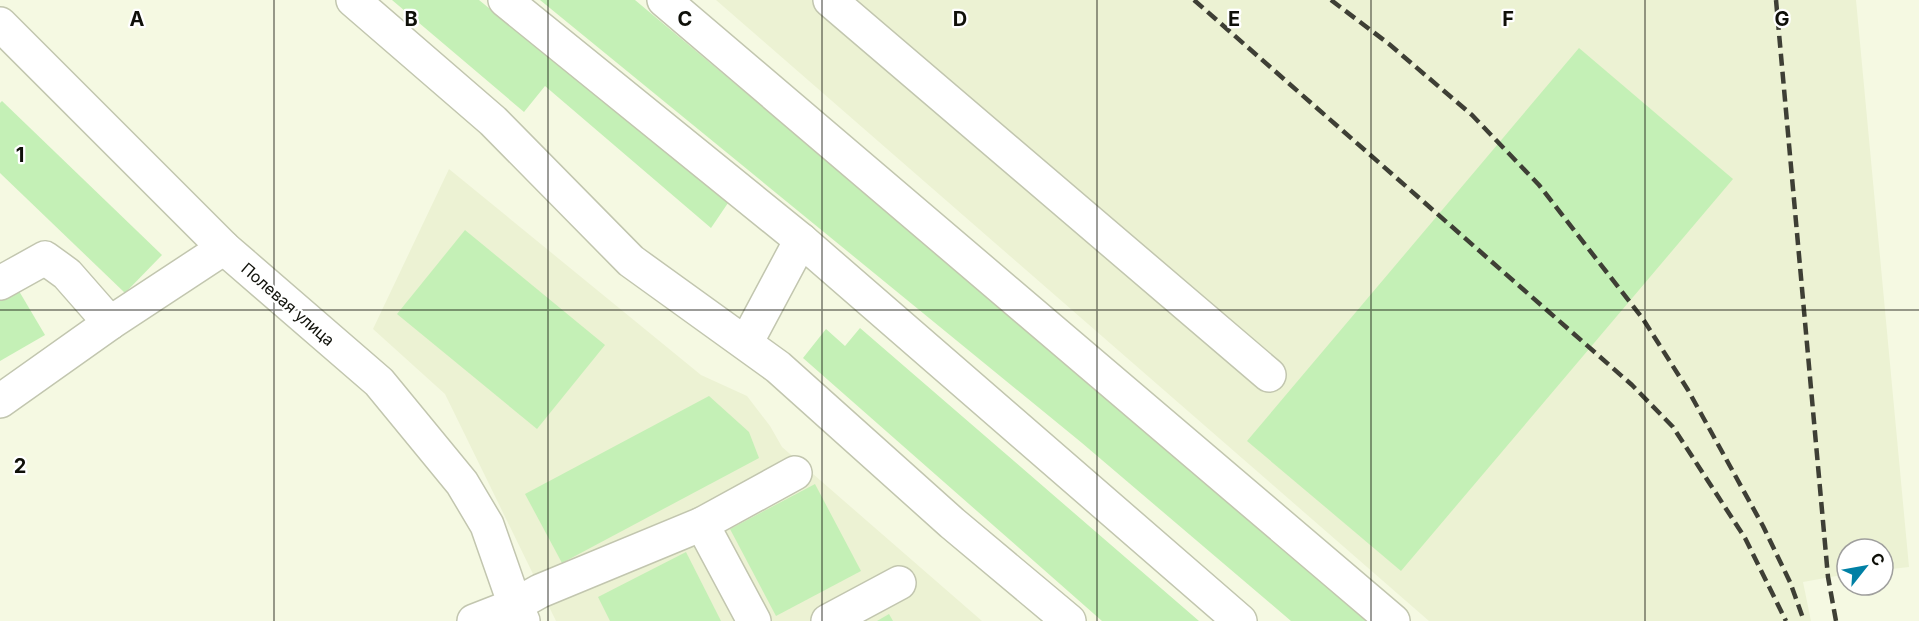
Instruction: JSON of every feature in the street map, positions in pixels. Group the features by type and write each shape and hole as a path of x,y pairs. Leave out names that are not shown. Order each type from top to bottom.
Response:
{"street":[{"path":"353,0 493,121 631,261 778,367 952,523 1070,621"},
{"path":"505,0 801,240 1240,621"},
{"path":"664,0 1393,621"},
{"path":"830,0 1269,375"},
{"name":"Полевая улица","path":"0,24 224,248 379,382 462,483 487,525 519,613"},
{"path":"746,343 801,240"},
{"path":"0,401 110,323 224,248"},
{"path":"0,283 45,258 67,274 110,323"},
{"path":"474,621 519,613 540,591 702,524 795,473"},
{"path":"702,524 754,621"},
{"path":"828,621 899,583"}],"shaded area":[{"path":"716,0 1856,0 1909,567 1895,569 1895,537 1835,537 1835,576 1803,582 1811,621 1429,621"},
{"path":"449,169 701,375 747,396 770,426 782,447 982,621 556,621 445,394 373,329"}],"building":[{"path":"392,0 479,0 728,203 711,228 545,86 524,112"},
{"path":"540,0 635,0 1376,621 1291,621 1082,443"},
{"path":"1579,48 1733,179 1401,571 1247,441"},
{"path":"2,101 162,255 125,293 0,173 0,103"},
{"path":"465,230 605,345 537,429 397,314"},
{"path":"16,286 45,335 0,361 0,296"},
{"path":"860,328 1199,621 1102,621 803,358 826,329 845,346"},
{"path":"709,396 749,432 759,458 562,563 525,494"},
{"path":"815,484 861,571 776,616 730,529"},
{"path":"686,552 721,621 610,621 598,597"},
{"path":"889,614 893,621 877,621"}],"railway":[{"path":"1194,0 1632,385 1673,427 1745,538 1786,621"},
{"path":"1331,0 1389,44 1472,115 1539,185 1643,319 1688,390 1763,526 1790,582 1804,621"},
{"path":"1776,0 1828,577 1836,621"}]}
